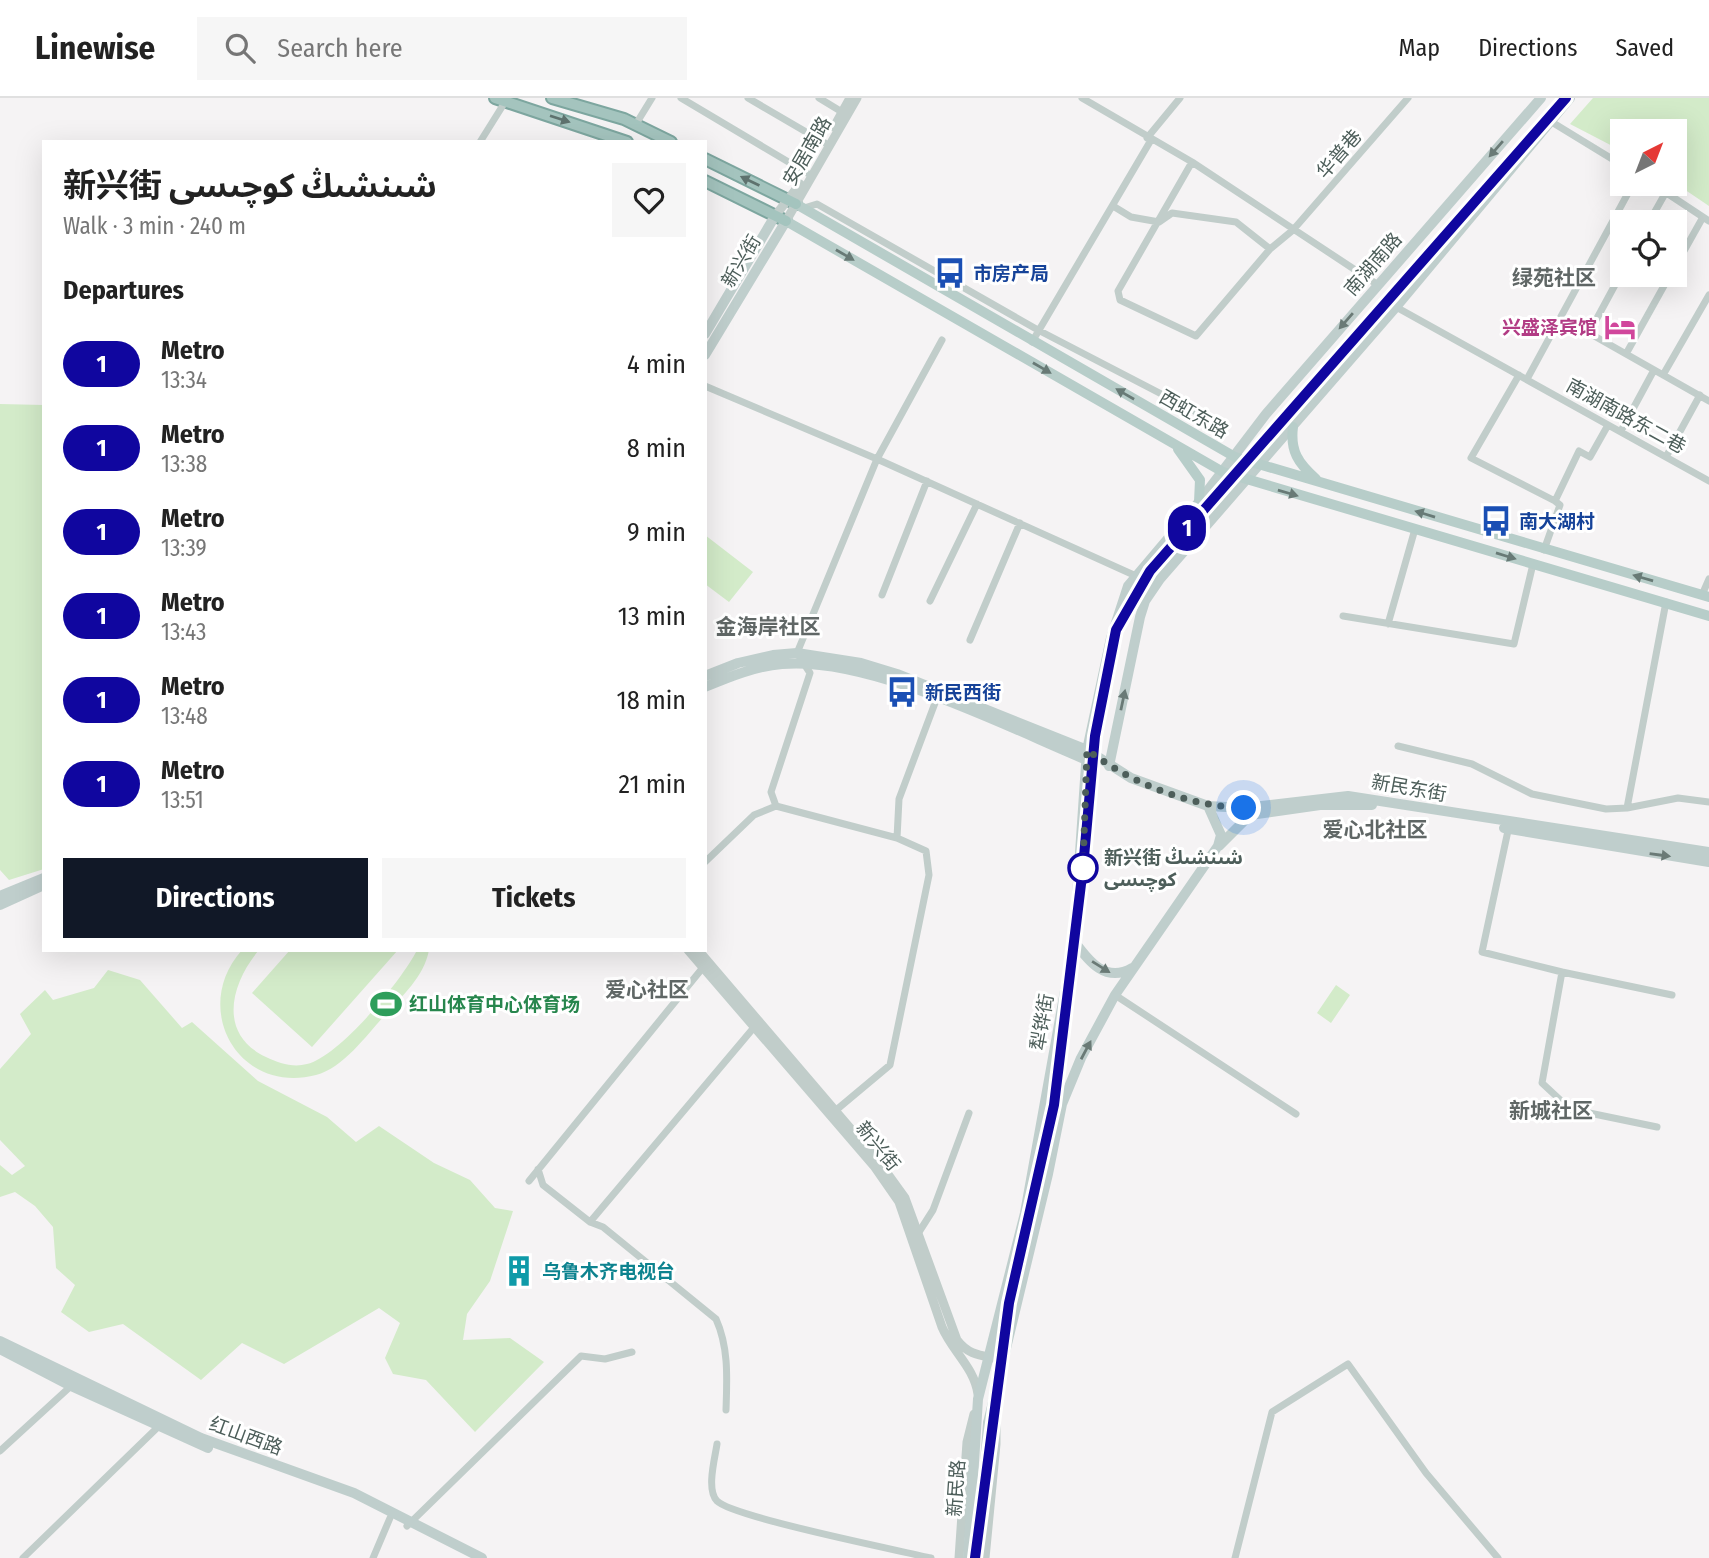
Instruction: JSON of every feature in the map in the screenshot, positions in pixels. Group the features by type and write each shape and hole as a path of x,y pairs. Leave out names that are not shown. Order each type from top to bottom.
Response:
{"highway":[{"path":"552,98 636,124 667,140"},
{"path":"500,100 621,140"},
{"name":"西虹东路","path":"707,160 796,204"},
{"name":"西虹东路","path":"707,182 786,221"}],"main road":[{"name":"南湖南路","path":"1235,457 1266,414 1541,98"},
{"path":"707,675 737,663 797,653 861,663 1109,766 1140,617 1156,585 1396,307 1570,98"},
{"name":"西虹东路","path":"796,204 1235,457 1705,596"},
{"name":"新兴街","path":"707,331 775,216"},
{"name":"西虹东路","path":"786,221 1223,472 1709,616"},
{"name":"新兴街","path":"707,352 786,221"},
{"path":"1293,427 1291,443 1299,464 1318,481"},
{"path":"1171,442 1193,466 1200,480 1199,502"},
{"name":"犁铧街","path":"983,1422 978,1399 1024,1213 1074,941 1087,755 1111,638 1128,586 1235,457"},
{"path":"707,686 762,667 804,663 862,672 939,695"},
{"name":"新民东街","path":"1109,766 1165,792 1208,806 1244,808 1348,796 1709,862"},
{"name":"新民东街","path":"1218,846 1250,815 1320,804 1372,805 1709,852"},
{"path":"983,1422 996,1389 1062,1104 1081,1058 1115,995 1218,846 1221,835 1208,806"},
{"path":"0,896 42,879"},
{"path":"0,905 42,886"},
{"path":"1074,941 1101,971 1113,975 1135,967"},
{"name":"红山西路","path":"0,1341 201,1438 354,1493 472,1558"},
{"name":"红山西路","path":"0,1349 71,1386 197,1444 350,1498 482,1558"},
{"name":"新民路","path":"968,1558 983,1422"},
{"name":"新民路","path":"978,1558 983,1422"}],"street":[{"path":"636,124 652,98"},
{"path":"681,98 807,173"},
{"path":"748,98 825,143"},
{"path":"819,98 842,112"},
{"name":"安居南路","path":"775,216 796,204 807,173 850,98"},
{"name":"安居南路","path":"786,221 858,98"},
{"path":"1082,98 1192,162 1378,285"},
{"path":"1032,342 1113,206 1149,139 1180,98"},
{"name":"华普巷","path":"1159,222 1118,291 1120,300 1188,335 1196,336 1270,249 1293,230 1408,98"},
{"path":"481,140 500,100"},
{"path":"1550,121 1610,158"},
{"path":"1159,222 1192,162"},
{"path":"1527,379 1626,196"},
{"path":"1671,196 1706,219 1687,248"},
{"path":"796,204 817,204 1038,330 1198,413"},
{"path":"1113,206 1131,218 1159,222 1172,213 1236,222 1270,249"},
{"path":"1614,287 1589,333 1709,401"},
{"path":"1626,354 1663,287"},
{"path":"1663,375 1709,295"},
{"name":"南湖南路东二巷","path":"1396,307 1709,481"},
{"path":"776,806 771,792 810,673 797,653 877,459 942,340"},
{"path":"1621,431 1654,370"},
{"path":"1519,375 1471,458 1560,505 1544,550"},
{"path":"707,387 927,481 1156,585"},
{"path":"1666,457 1700,395"},
{"path":"1555,501 1579,451 1590,457 1608,425"},
{"path":"882,595 927,481"},
{"path":"930,601 977,504"},
{"path":"970,640 1020,523"},
{"path":"1388,624 1415,529"},
{"path":"1343,617 1514,644 1533,564"},
{"path":"1705,596 1709,579"},
{"path":"1627,808 1666,603"},
{"path":"897,838 899,799 939,695"},
{"path":"1398,746 1472,764 1532,794 1606,809 1627,808 1678,798 1709,802"},
{"path":"707,860 754,814 776,806 897,838 926,851 929,875 890,1065 835,1111"},
{"path":"1510,825 1482,952 1672,995"},
{"name":"新兴街","path":"690,952 705,965 835,1111 905,1198 919,1232 949,1326 965,1351 976,1356 1003,1360"},
{"name":"新兴街","path":"699,952 705,965"},
{"path":"528,1181 705,965"},
{"path":"1562,972 1542,1083 1570,1109 1657,1127"},
{"path":"1115,995 1296,1114"},
{"path":"590,1222 757,1024"},
{"name":"新兴街","path":"757,1024 874,1166 899,1202 942,1327 948,1341 976,1380 978,1399"},
{"path":"919,1232 933,1210 968,1113"},
{"path":"538,1169 543,1185 590,1222 603,1227 716,1319 723,1334 728,1375 726,1410"},
{"path":"408,1524 581,1356 605,1359 632,1352"},
{"path":"1235,1558 1272,1412 1348,1364 1426,1473 1498,1558"},
{"path":"0,1451 71,1386"},
{"path":"985,1558 996,1444 996,1389"},
{"path":"959,1558 967,1442 978,1399"},
{"path":"23,1558 159,1426"},
{"path":"717,1444 712,1492 718,1503 762,1518 930,1558"},
{"path":"373,1558 390,1518"}],"green space":[{"path":"1593,98 1709,98 1709,206 1687,191 1687,119 1610,119 1610,145 1570,124"},
{"path":"0,404 42,405 42,870 9,880 0,870"},
{"path":"707,537 753,572 729,602 707,586"},
{"name":"红山体育中心体育场","path":"241,952 257,952 241,977 236,992 235,1022 240,1035 250,1047 266,1057 291,1065 307,1064 336,1047 369,1015 416,952 428,952 411,986 345,1059 316,1075 288,1078 264,1072 245,1060 230,1042 222,1020 221,997 227,973"},
{"path":"288,952 396,952 312,1047 252,993"},
{"path":"108,970 140,980 182,1028 192,1022 258,1081 327,1117 356,1142 379,1126 434,1163 470,1180 495,1208 513,1211 490,1281 467,1314 463,1340 510,1338 544,1362 475,1432 426,1380 393,1374 385,1358 400,1323 379,1308 284,1364 242,1343 201,1380 123,1324 89,1332 61,1312 75,1285 56,1268 53,1227 35,1206 15,1192 0,1197 0,1165 12,1175 25,1166 0,1140 0,1069 31,1034 20,1014 45,990 53,1000 94,988"},
{"path":"1336,985 1350,995 1331,1023 1317,1013"}],"metro line":[{"name":"1","path":"975,1558 1009,1303 1054,1105 1083,868 1095,736 1116,630 1150,571 1566,98"}],"place":[{"name":"市房产局","path":"950,273"},
{"name":"兴盛泽宾馆","path":"1620,327"},
{"name":"南大湖村","path":"1496,521"},
{"name":"新民西街","path":"902,692"},
{"name":"新兴街 شىنشىڭ كوچىسى","path":"1083,868"},
{"name":"红山体育中心体育场","path":"386,1004"},
{"name":"乌鲁木齐电视台","path":"519,1271"}],"district":[{"name":"绿苑社区","path":"1554,278"},
{"name":"金海岸社区","path":"768,627"},
{"name":"爱心北社区","path":"1375,830"},
{"name":"爱心社区","path":"647,990"},
{"name":"新城社区","path":"1551,1111"}],"route":[{"path":"1083,868 1087,750 1131,778 1187,801 1208,806 1244,808"}]}
